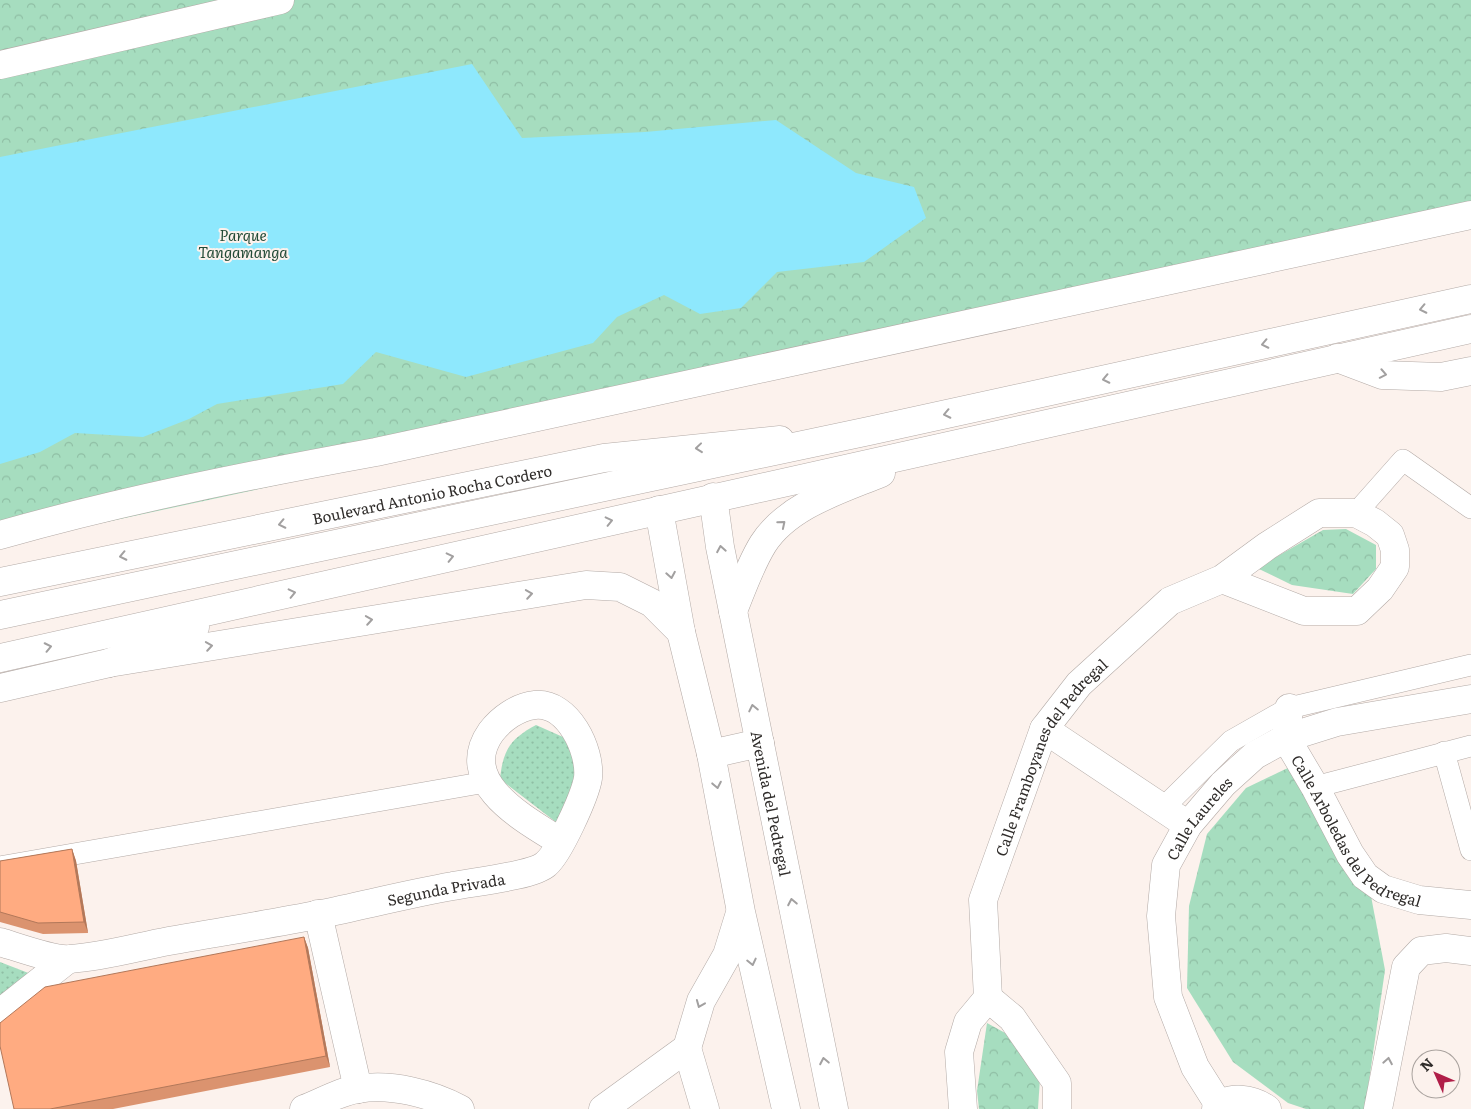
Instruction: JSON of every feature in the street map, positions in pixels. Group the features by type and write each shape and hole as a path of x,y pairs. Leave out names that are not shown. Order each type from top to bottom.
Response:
{"main road":[{"path":"0,65 280,0"},
{"path":"0,535 74,514 253,474 376,452 1471,215"},
{"path":"0,614 869,431 1471,299"},
{"path":"0,658 954,443 1471,329"},
{"path":"1337,358 1382,376 1441,377 1471,371"},
{"name":"Boulevard Antonio Rocha Cordero","path":"0,582 604,458 869,431"},
{"path":"733,612 753,562 764,542 800,509 828,495 954,443"},
{"name":"Avenida del Pedregal","path":"713,498 720,547 834,1109"},
{"path":"659,510 681,632 711,754 741,912 786,1109"},
{"name":"Calle Framboyanes del Pedregal","path":"988,998 983,900 1044,728 1079,684 1170,601 1222,579 1266,546 1319,513 1356,513 1375,523 1390,535 1395,550 1395,567 1380,589 1357,611 1304,611 1222,579"},
{"path":"0,688 109,663 586,585 620,587 652,603 681,632"},
{"path":"109,663 263,599"},
{"name":"Calle Laureles","path":"1218,1107 1195,1068 1168,997 1161,916 1166,865 1188,825 1223,784 1255,755 1286,738 1337,722 1471,699"},
{"path":"536,705 552,709 564,716 572,724 585,747 588,778 575,814 561,842 522,817 486,782 481,767 488,737 498,722 520,709 536,705"},
{"name":"Calle Arboledas del Pedregal","path":"1289,708 1286,738 1315,787 1350,854 1365,876 1383,889 1419,900 1471,904"},
{"path":"1044,728 1188,825"},
{"path":"711,754 760,743"},
{"name":"Segunda Privada","path":"67,960 318,914 519,874 545,865 561,842"},
{"path":"705,1109 687,1048 701,1001 727,955 741,912"},
{"path":"318,914 358,1088"},
{"path":"0,942 67,960"},
{"path":"1378,1109 1406,967 1421,951 1446,948 1471,951"},
{"path":"0,1013 67,960"},
{"path":"963,1109 959,1052 968,1022 988,998 1012,1018 1058,1083 1057,1109"},
{"path":"610,1107 687,1048"},
{"path":"304,1109 358,1088 390,1089 424,1094 460,1109"},
{"path":"1218,1107 1238,1099 1257,1102 1267,1109"}],"street":[{"path":"1356,513 1403,460 1471,508"},
{"path":"1162,808 1231,741 1289,708 1471,665"},
{"path":"1315,787 1471,746"},
{"path":"1444,752 1471,850"},
{"path":"0,866 486,782"}],"green space":[{"name":"Parque Tangamanga","path":"0,0 1471,0 1471,227 0,545"},
{"path":"1346,529 1376,545 1376,569 1353,594 1292,585 1257,568 1323,530"},
{"path":"536,725 563,737 572,753 578,773 561,826 500,779 503,760 509,746 520,735"},
{"path":"1294,765 1371,896 1385,970 1365,1109 1306,1109 1288,1103 1233,1062 1187,988 1189,906 1207,834 1246,788"},
{"path":"0,962 31,974 0,1000"},
{"path":"987,1023 1007,1034 1040,1078 1038,1109 979,1109 977,1091"}],"water":[{"path":"472,64 522,138 645,132 776,120 856,173 914,187 926,218 864,262 777,272 741,308 700,314 664,295 617,317 593,343 466,377 376,352 343,384 217,404 189,419 143,437 75,433 40,452 0,464 0,157"}],"building":[{"path":"72,849 84,922 38,923 0,912 0,861"},
{"path":"304,937 326,1056 50,1109 14,1109 0,1046 0,1023 45,987"}]}
